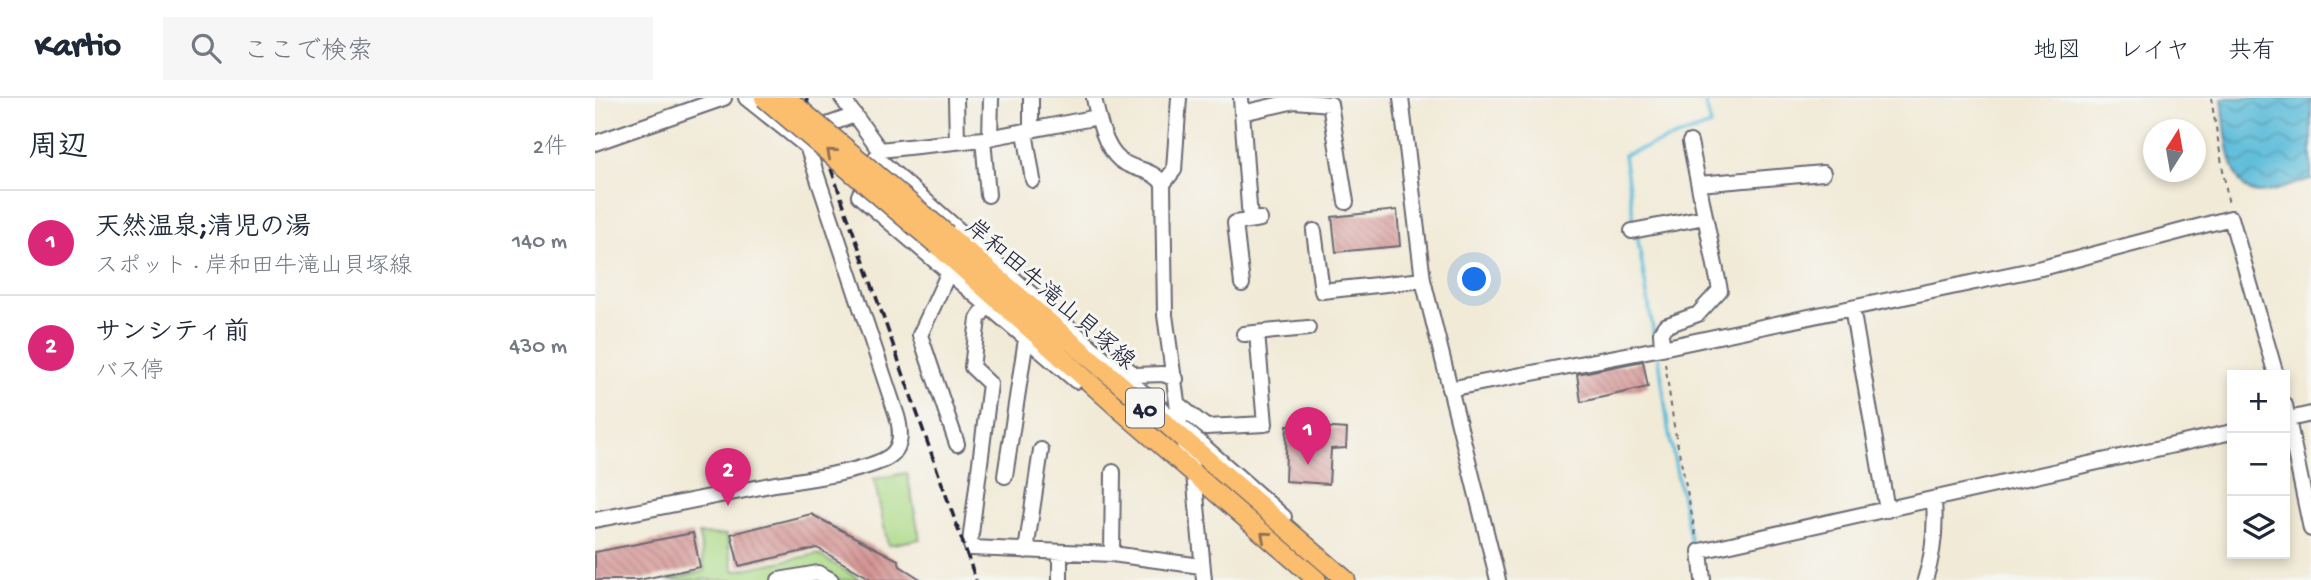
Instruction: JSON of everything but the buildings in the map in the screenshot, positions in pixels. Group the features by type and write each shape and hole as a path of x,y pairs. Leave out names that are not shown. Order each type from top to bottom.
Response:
{"main road":[{"name":"岸和田牛滝山貝塚線","path":"764,98 1181,430 1346,580"},
{"name":"岸和田牛滝山貝塚線","path":"790,98 1171,455 1317,580"}],"street":[{"path":"595,143 724,98"},
{"path":"746,98 804,140"},
{"path":"595,520 822,476 875,462 890,456 898,446 901,432 897,416 790,98"},
{"path":"842,98 878,153 1181,430"},
{"path":"956,98 957,142"},
{"path":"988,195 987,139 991,98"},
{"path":"1031,98 1028,131 1033,180"},
{"path":"987,305 978,319 972,367 991,384 969,542 972,548 1112,554 1203,573 1194,474 1181,430 1176,379 1165,316 1163,184 1158,177 1120,160 1098,117 1094,98"},
{"path":"1163,184 1174,170 1179,98"},
{"path":"1401,98 1423,280 1498,580"},
{"path":"1242,284 1235,223 1255,220 1241,105 1295,101 1330,104 1346,202"},
{"path":"804,140 855,115"},
{"path":"878,153 987,139 1098,117"},
{"path":"1662,348 1661,331 1665,326 1698,314 1720,290 1690,142"},
{"path":"878,153 859,196 1026,339 1171,455"},
{"path":"1699,184 1823,173"},
{"path":"1636,231 1705,217"},
{"path":"1449,389 1662,348 2046,267 2231,218 2275,370"},
{"path":"1314,231 1322,291 1423,280"},
{"path":"949,272 921,335 957,444"},
{"path":"1852,308 1887,510"},
{"path":"1179,405 1206,427 1265,424 1250,333 1308,328"},
{"path":"1080,337 1105,350 1135,375 1163,374 1176,379"},
{"path":"1005,475 1026,339"},
{"path":"2290,415 2311,414"},
{"path":"1703,580 1700,551 1934,501 2228,433"},
{"path":"2290,433 2311,529"},
{"path":"1027,551 1041,450"},
{"path":"1112,554 1113,472"},
{"path":"1925,580 1931,563 1935,529 1934,501"},
{"path":"1060,553 1060,580"},
{"path":"779,580 818,573 831,580"}],"path":[{"path":"2211,98 2231,218"},
{"path":"1662,348 1700,551"}],"green space":[{"path":"907,473 920,539 888,545 874,479"},
{"path":"699,534 726,535 734,571 817,554 861,580 666,580 705,571"}],"water":[{"path":"2222,98 2311,98 2311,179 2264,193 2248,190 2240,181 2229,154"}],"waterway":[{"path":"1635,227 1624,155 1711,125 1704,98"},
{"path":"1637,234 1655,342"},
{"path":"1659,358 1669,434 1694,557"}],"railway":[{"path":"806,98 976,580"}],"place":[{"name":"天然温泉;清児の湯","path":"1308,465"},
{"name":"サンシティ前","path":"728,506"}]}
